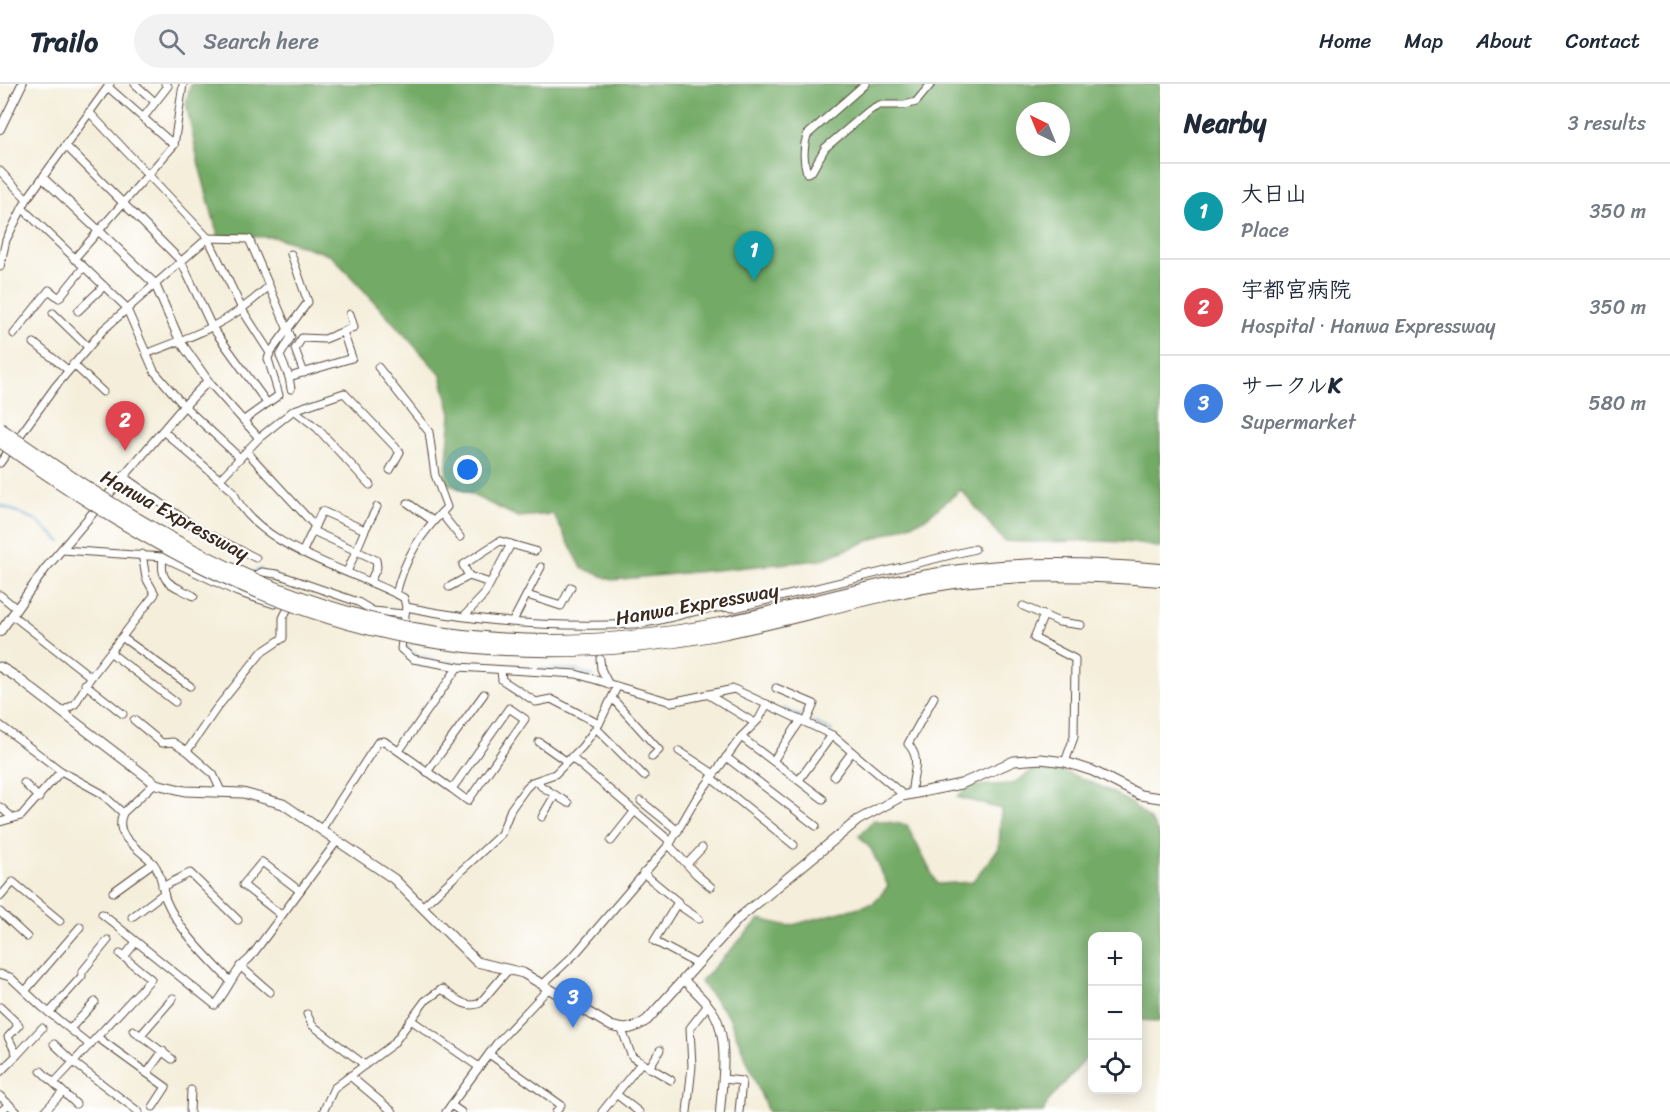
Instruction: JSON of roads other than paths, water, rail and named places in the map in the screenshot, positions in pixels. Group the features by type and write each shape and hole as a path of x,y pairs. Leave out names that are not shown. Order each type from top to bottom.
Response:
{"highway":[{"name":"Hanwa Expressway","path":"0,429 136,520 221,566 307,601 408,636 526,641 615,639 721,623 959,571 1035,564 1160,570"},
{"name":"Hanwa Expressway","path":"0,441 107,513 217,575 303,611 461,646 525,651 617,649 723,633 871,598 960,582 1046,575 1160,580"}],"main road":[{"path":"2,667 155,783 185,791 221,791 274,800 394,879 472,958 487,966 523,973 611,1026 622,1030 630,1029 646,1020 739,918 858,820 902,796 961,784 1014,761 1041,759 1065,762 1093,771 1140,795 1160,798"}],"street":[{"path":"0,129 22,84"},
{"path":"135,84 155,102"},
{"path":"143,118 168,86 165,84"},
{"path":"74,259 151,175 174,145 183,84"},
{"path":"865,84 807,135 804,164 807,173 812,171 825,148 870,110 879,105 905,105 916,102 932,84"},
{"path":"0,267 6,240 27,199 44,179 109,85 174,145"},
{"path":"89,112 151,175 208,238 243,311 270,353"},
{"path":"66,146 181,261 212,327 267,403"},
{"path":"0,171 27,199"},
{"path":"44,179 155,284 180,341 208,381 260,438"},
{"path":"22,208 126,307 154,371 184,406 240,458"},
{"path":"0,463 88,347 126,307 208,238 249,240 291,337 280,356 289,377 291,389"},
{"path":"244,420 279,395 268,359 270,353 308,302 291,254"},
{"path":"14,334 49,290 59,297 84,267"},
{"path":"78,311 104,286"},
{"path":"148,353 212,327 243,311 269,286"},
{"path":"53,313 88,347"},
{"path":"304,373 295,349 302,338 325,339 354,327 350,314"},
{"path":"289,377 352,358 343,332"},
{"path":"34,343 71,367 103,392"},
{"path":"378,367 429,432 435,475 447,507 413,546 402,571 396,594"},
{"path":"0,632 62,550 163,430 208,381"},
{"path":"220,479 260,438 294,410 344,393 400,452 390,470"},
{"path":"294,410 318,428 370,485"},
{"path":"163,430 233,491 238,503 249,517 285,543 302,553 404,598 408,636 401,649 413,659 458,667 501,671 576,674 671,702 734,689 832,735 902,796"},
{"path":"247,452 314,528 376,560 377,567 370,582"},
{"path":"124,477 198,529 256,558"},
{"path":"408,503 433,521"},
{"path":"347,572 377,507"},
{"path":"302,553 322,511 365,530"},
{"path":"441,513 460,537"},
{"path":"490,584 468,576 463,565 500,541 535,551"},
{"path":"464,616 484,595 511,544"},
{"path":"237,592 257,573 277,574 358,602 373,611 405,610 513,621 601,625 669,620 723,606 735,608 975,549"},
{"path":"62,550 163,557 237,592 288,608 408,636"},
{"path":"61,712 75,704 85,684 155,594 146,578 142,554"},
{"path":"163,557 161,573 165,581 194,596"},
{"path":"513,621 541,567"},
{"path":"449,587 468,576"},
{"path":"527,595 561,606 571,587"},
{"path":"0,595 15,612 91,676"},
{"path":"1023,606 1065,624 1081,625"},
{"path":"187,751 216,709 262,652 284,638 283,618 288,608"},
{"path":"1044,615 1034,638 1075,659 1074,737 1065,762"},
{"path":"601,625 601,633"},
{"path":"123,638 190,686"},
{"path":"111,653 175,702"},
{"path":"423,906 501,834 511,808 526,788 549,778 598,726 612,698 611,684 603,673 600,659"},
{"path":"399,751 458,667"},
{"path":"501,671 502,680 536,702 551,699 598,726 644,776"},
{"path":"85,684 123,714"},
{"path":"773,761 814,704 776,688"},
{"path":"427,772 484,694"},
{"path":"707,694 755,723"},
{"path":"912,793 916,767 912,748 908,744 934,697"},
{"path":"612,698 659,750 652,757"},
{"path":"446,1112 489,1054 669,843 712,776 767,705"},
{"path":"321,830 378,742 384,741 468,801 525,718 509,708 452,789"},
{"path":"134,720 162,743 173,742 187,751 213,774 221,791"},
{"path":"0,725 61,771 101,793 123,813"},
{"path":"799,780 832,735"},
{"path":"741,737 824,799"},
{"path":"539,742 569,759 634,812 669,843 711,886"},
{"path":"679,752 712,776 794,845"},
{"path":"834,776 852,752"},
{"path":"726,757 816,826"},
{"path":"0,822 21,816 61,771"},
{"path":"538,781 541,786 568,803"},
{"path":"24,783 39,798"},
{"path":"155,783 123,813 120,821 122,832 128,842 153,863 166,901 194,942 230,981"},
{"path":"542,817 555,795"},
{"path":"641,801 678,831"},
{"path":"0,807 13,818"},
{"path":"611,841 634,812"},
{"path":"102,914 215,1005 223,997 240,966 250,958 337,841"},
{"path":"687,864 702,848"},
{"path":"282,915 243,885 262,862 300,891"},
{"path":"113,892 153,863"},
{"path":"132,918 163,890 190,873 238,920"},
{"path":"643,873 678,902 677,904 699,919"},
{"path":"1,893 14,882 60,921"},
{"path":"677,904 654,941 697,964"},
{"path":"0,912 27,937"},
{"path":"26,990 80,927"},
{"path":"49,1013 82,976 82,972 108,940"},
{"path":"54,1083 151,979 122,956 136,942"},
{"path":"240,966 270,992"},
{"path":"323,1112 334,1088 393,1044 425,1001 442,989 467,1006 480,1004 508,970"},
{"path":"0,974 10,977 49,1013 90,1045"},
{"path":"684,980 714,1013 719,1029 723,1079 720,1112"},
{"path":"140,1036 173,998"},
{"path":"71,1028 95,1002"},
{"path":"687,1112 692,1066 690,1028 708,1005"},
{"path":"0,1007 19,1026 8,1037 16,1055"},
{"path":"307,1014 312,1025 365,1065"},
{"path":"411,1020 479,1067"},
{"path":"0,1072 42,1028"},
{"path":"133,1030 172,1059"},
{"path":"622,1030 629,1053 641,1063 671,1080"},
{"path":"97,1037 166,1087 153,1107"},
{"path":"54,1044 139,1112"},
{"path":"649,1068 660,1050"},
{"path":"147,1073 162,1051"},
{"path":"489,1054 561,1105 556,1112"},
{"path":"602,1112 641,1063"},
{"path":"41,1071 76,1104"},
{"path":"350,1076 393,1112"},
{"path":"723,1079 742,1081 739,1112"},
{"path":"190,1112 191,1090"},
{"path":"44,1112 63,1092"},
{"path":"616,1094 639,1112"},
{"path":"0,1096 17,1112"},
{"path":"0,1112 9,1104"},
{"path":"451,1105 460,1112"}],"waterway":[{"path":"0,505 36,520 61,542"},
{"path":"70,544 73,547 89,549"},
{"path":"143,553 158,551 164,554"},
{"path":"250,574 261,569"},
{"path":"363,602 377,609"},
{"path":"407,643 414,653 436,660"},
{"path":"447,662 465,664"},
{"path":"540,669 576,670 593,676"},
{"path":"784,709 804,718"},
{"path":"813,722 832,731"}],"place":[{"name":"大日山","path":"754,281"},
{"name":"宇都宮病院","path":"125,451"},
{"name":"サークルK","path":"573,1028"}]}
